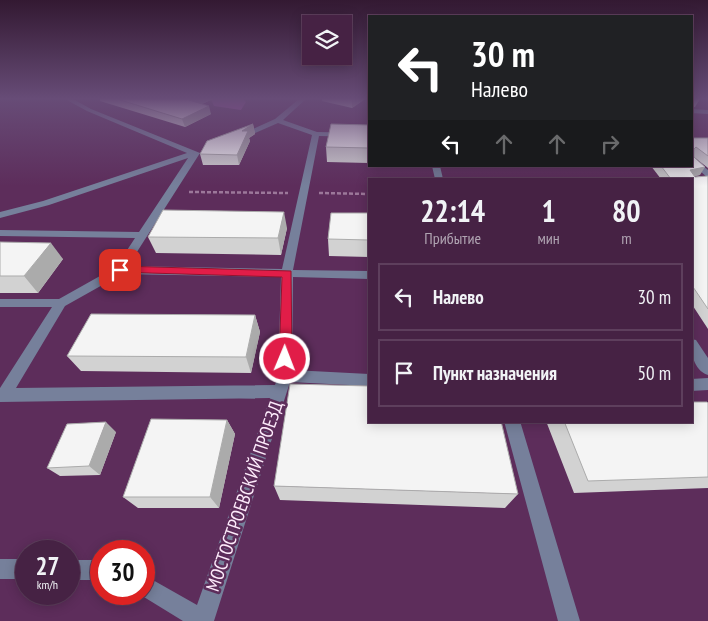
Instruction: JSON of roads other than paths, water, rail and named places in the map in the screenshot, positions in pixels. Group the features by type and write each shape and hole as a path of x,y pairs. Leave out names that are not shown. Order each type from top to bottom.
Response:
{"street":[{"path":"136,128 199,152"},
{"path":"232,139 260,128"},
{"path":"298,128 316,134 368,135"},
{"name":"МОСТОСТРОЕВСКИЙ ПРОЕЗД","path":"202,621 285,376 287,274 316,134"},
{"path":"2,395 61,303 120,270 170,191 199,152"},
{"path":"0,215 46,203 199,152"},
{"path":"693,161 705,177"},
{"path":"0,233 142,235"},
{"path":"120,270 368,275"},
{"path":"0,303 61,303"},
{"path":"693,347 708,369"},
{"path":"285,376 368,380"},
{"path":"693,384 708,384"},
{"path":"2,395 280,391"},
{"path":"513,423 569,621"},
{"path":"0,569 15,569"},
{"path":"155,592 202,621"}]}
